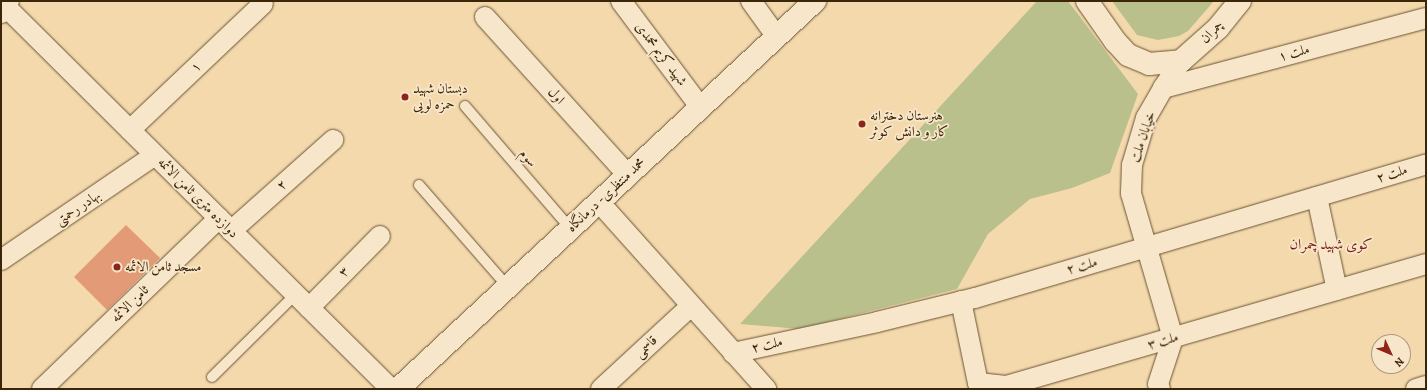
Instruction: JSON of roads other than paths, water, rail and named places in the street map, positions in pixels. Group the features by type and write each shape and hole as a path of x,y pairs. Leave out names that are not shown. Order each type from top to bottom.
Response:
{"main road":[{"name":"محمد منتظری- درمانگاه","path":"398,389 815,1"},
{"path":"1087,1 1115,41 1128,55 1149,64 1182,61"},
{"name":"چمران","path":"1182,61 1218,28 1240,1"}],"street":[{"name":"شهید کریم محمدی","path":"621,1 701,108"},
{"path":"752,1 777,37"},
{"name":"۱","path":"130,130 263,4"},
{"name":"دوازده متری ثامن الائمه","path":"5,6 391,389"},
{"name":"اول","path":"485,18 628,176"},
{"name":"ملت ۱","path":"1163,88 1426,18"},
{"name":"خیابان ملت","path":"1173,338 1130,193 1132,166 1146,118 1163,88 1182,61"},
{"name":"۲","path":"225,225 333,140"},
{"name":"بهادر رحمتی","path":"1,260 155,155"},
{"name":"ملت ۲","path":"733,352 876,322 960,301 1426,164"},
{"path":"1317,196 1337,290"},
{"path":"598,202 766,389"},
{"name":"ثامن الائمه","path":"42,389 225,225"},
{"name":"۳","path":"302,301 380,236"},
{"name":"ملت ۳","path":"960,301 978,382 1006,386 1426,264"},
{"name":"قاسمی","path":"601,389 691,306"},
{"path":"1160,389 1158,384 1173,338"},
{"path":"1416,389 1426,386"}],"lane":[{"name":"سوم","path":"465,106 570,228"},
{"path":"420,185 508,287"},
{"path":"212,377 302,301"}],"place":[{"name":"دبستان شهید حمزه لویی","path":"405,97"},
{"name":"هنرستان دخترانه کار و دانش کوثر","path":"862,124"},
{"name":"مسجد ثامن الائمه","path":"117,267"}],"district":[{"name":"کوی شهید چمران","path":"1331,245"}]}
